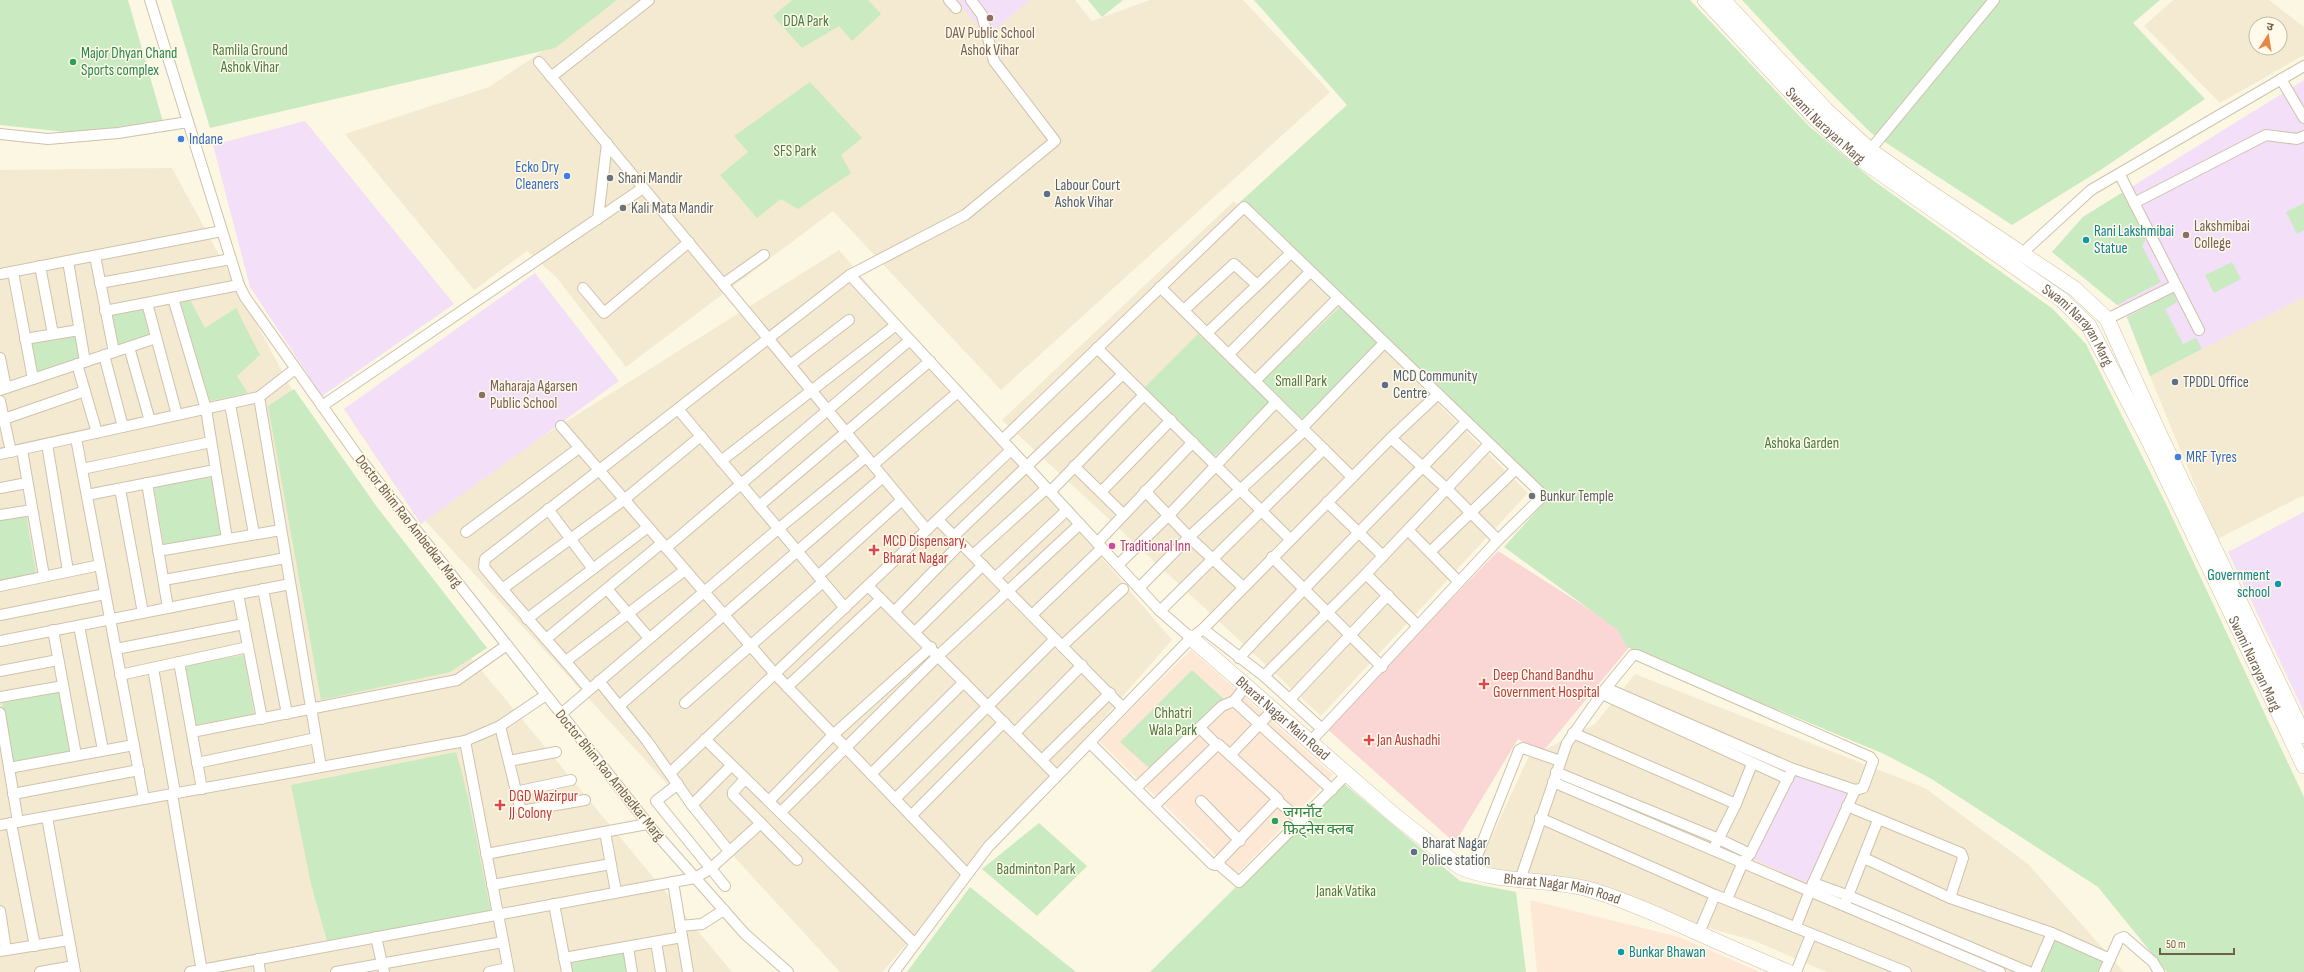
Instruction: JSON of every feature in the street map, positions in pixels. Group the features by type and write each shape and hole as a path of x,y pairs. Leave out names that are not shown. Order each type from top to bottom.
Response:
{"main road":[{"name":"Swami Narayan Marg","path":"1705,0 1816,119 2016,259 2090,326 2149,442 2209,553 2304,736"},
{"name":"Swami Narayan Marg","path":"1723,0 1866,155"},
{"name":"Swami Narayan Marg","path":"2016,259 2075,289 2107,319 2304,766"},
{"name":"Bharat Nagar Main Road","path":"1197,634 1246,686 1273,710 1394,815 1460,866 1471,871 1520,880 1551,882 1587,889 1627,901 1788,972"}],"street":[{"name":"Doctor Bhim Rao Ambedkar Marg","path":"150,0 239,285 295,369 357,455 647,824 745,934 788,972"},
{"path":"552,77 649,0"},
{"path":"949,0 956,8"},
{"path":"589,689 566,661 527,619 484,567 485,559 850,275 965,214 1055,141 994,61 982,14 971,0"},
{"path":"1866,155 1994,0"},
{"path":"539,62 927,530"},
{"path":"2016,259 2091,190 2120,175 2304,66"},
{"path":"2281,79 2304,118"},
{"path":"0,134 48,139 118,133 188,122"},
{"path":"2134,203 2266,135 2297,139 2304,136"},
{"path":"598,219 607,143"},
{"path":"2120,175 2200,330"},
{"path":"322,406 643,188"},
{"path":"1002,440 1244,208 1489,444 1542,496 1498,540 1382,667 1310,742"},
{"path":"0,274 222,231"},
{"path":"583,288 604,313 688,242"},
{"path":"1207,333 1291,253"},
{"path":"723,284 764,255"},
{"path":"95,256 114,352"},
{"path":"100,283 231,259"},
{"path":"68,261 79,330 81,363 85,391 97,433"},
{"path":"1184,310 1234,264 1257,285"},
{"path":"40,266 53,334"},
{"path":"13,272 32,379"},
{"path":"1229,354 1310,272"},
{"path":"850,275 1160,611 1239,658 1264,676 1322,729"},
{"path":"105,311 239,285"},
{"path":"2107,319 2176,285"},
{"path":"1160,287 1352,477"},
{"path":"173,298 206,409 226,539"},
{"path":"1255,381 1338,298"},
{"path":"147,303 177,416"},
{"path":"790,365 849,320"},
{"path":"721,461 896,325"},
{"path":"25,339 79,330"},
{"path":"0,358 3,389 156,338"},
{"path":"546,639 740,484 910,340"},
{"path":"1139,588 1189,537 1242,491 1384,343"},
{"path":"129,347 150,421"},
{"path":"1097,348 1290,539"},
{"path":"104,356 123,427"},
{"path":"759,506 847,433 930,361"},
{"path":"0,454 259,397 295,369"},
{"path":"954,536 1123,374"},
{"path":"4,420 85,391"},
{"path":"874,465 958,392"},
{"path":"894,972 988,847 1242,587 1391,438 1438,394"},
{"path":"972,555 1074,466 1144,395"},
{"path":"259,397 321,767"},
{"path":"0,401 11,452"},
{"path":"1118,565 1168,516 1276,402"},
{"path":"230,404 254,534"},
{"path":"678,409 845,608"},
{"path":"1101,492 1171,420"},
{"path":"1239,658 1303,588 1359,534 1466,422"},
{"path":"560,426 599,469 775,674 967,874"},
{"path":"502,589 570,538 625,500 701,436"},
{"path":"76,438 144,799"},
{"path":"1391,438 1447,489 1470,514 1498,540"},
{"path":"82,469 211,442"},
{"path":"1032,615 1100,545 1123,514 1193,442"},
{"path":"47,444 68,572"},
{"path":"1264,676 1366,574 1489,444"},
{"path":"466,532 579,448"},
{"path":"1160,611 1324,449"},
{"path":"22,450 44,576"},
{"path":"670,773 1011,450"},
{"path":"561,714 778,529 866,457"},
{"path":"1074,466 1123,514"},
{"path":"87,495 215,470"},
{"path":"1430,552 1515,470"},
{"path":"619,706 798,553 883,477"},
{"path":"0,488 28,483"},
{"path":"147,483 168,608"},
{"path":"120,489 143,613"},
{"path":"1145,491 1189,537 1242,587"},
{"path":"685,703 750,646 902,500"},
{"path":"1327,502 1383,556"},
{"path":"548,509 593,569"},
{"path":"0,515 32,510"},
{"path":"995,578 1067,510"},
{"path":"938,520 1124,708"},
{"path":"781,812 847,749 939,655 1080,524"},
{"path":"527,619 648,527"},
{"path":"158,551 281,530"},
{"path":"1408,530 1459,582"},
{"path":"894,612 961,543"},
{"path":"1272,557 1352,635 1382,667"},
{"path":"164,580 286,558"},
{"path":"0,586 100,565"},
{"path":"915,632 982,565"},
{"path":"566,661 685,570"},
{"path":"1366,574 1418,626"},
{"path":"0,641 290,584"},
{"path":"868,586 931,647 1058,776"},
{"path":"263,589 287,714"},
{"path":"607,589 649,638"},
{"path":"1062,646 1123,589"},
{"path":"0,615 105,594"},
{"path":"238,594 262,719"},
{"path":"1290,699 1352,635 1388,595"},
{"path":"787,687 881,599"},
{"path":"116,649 244,624"},
{"path":"78,626 104,750"},
{"path":"53,630 76,755"},
{"path":"895,799 1055,639"},
{"path":"192,732 312,710 457,680 507,645"},
{"path":"120,675 248,647"},
{"path":"769,801 833,735 931,647"},
{"path":"1520,880 1554,777 1572,733 1604,691 1631,657 1637,655 1870,757 1873,760 1863,788 1855,790 1793,769 1604,691"},
{"path":"0,671 58,660"},
{"path":"179,662 202,789"},
{"path":"1015,733 1082,665"},
{"path":"153,668 202,971"},
{"path":"599,681 670,773 692,805 729,851"},
{"path":"871,774 964,682"},
{"path":"0,697 63,686"},
{"path":"1136,788 1197,729 1201,729 1222,706 1234,701 1246,686"},
{"path":"1604,691 1752,764 1788,779"},
{"path":"1042,760 1110,694"},
{"path":"0,825 465,741 500,726 546,695"},
{"path":"1234,701 1332,790"},
{"path":"1231,754 1273,710"},
{"path":"0,713 13,794 14,823 35,946"},
{"path":"911,816 1004,722"},
{"path":"500,726 519,809 522,811 585,800"},
{"path":"1201,729 1216,744 1220,745 1231,754 1278,797 1278,801 1301,821"},
{"path":"1572,733 1736,804"},
{"path":"197,763 316,738"},
{"path":"705,739 915,944"},
{"path":"465,741 497,914 509,970 489,972"},
{"path":"1090,743 1212,864 1218,864 1239,882 1347,774"},
{"path":"1154,806 1216,744"},
{"path":"9,768 134,745"},
{"path":"1471,871 1519,750 1523,748 1560,761"},
{"path":"509,761 556,752"},
{"path":"1713,849 1736,804 1752,764"},
{"path":"692,805 732,766"},
{"path":"1727,899 1746,858 1793,769"},
{"path":"13,794 138,770"},
{"path":"1554,777 1719,839 1746,858"},
{"path":"1554,777 1713,849 1746,858 1811,887 2029,972"},
{"path":"745,779 732,795 797,860"},
{"path":"515,792 571,780"},
{"path":"678,784 656,801 725,886"},
{"path":"1796,926 1811,887 1855,790"},
{"path":"1201,800 1240,840"},
{"path":"1218,864 1278,801"},
{"path":"1847,806 1963,855 1950,898"},
{"path":"40,972 74,969 47,817"},
{"path":"1540,818 1715,895 1796,926 1811,935 1906,972"},
{"path":"1846,901 1878,820"},
{"path":"190,972 231,968 258,959 695,878 710,869 761,823"},
{"path":"486,854 647,824"},
{"path":"604,832 616,892"},
{"path":"1864,858 1950,898 2052,933 2110,959"},
{"path":"492,885 611,864"},
{"path":"673,882 688,972"},
{"path":"1699,933 1715,895"},
{"path":"1846,901 2000,972"},
{"path":"554,904 567,972"},
{"path":"680,926 702,924 724,910"},
{"path":"0,911 3,950 69,940"},
{"path":"2035,972 2052,933"},
{"path":"1796,972 1811,935"},
{"path":"376,937 383,968"},
{"path":"2104,972 2119,939 2124,937 2153,962 2159,972"},
{"path":"564,958 682,938"},
{"path":"336,972 383,968 503,942"},
{"path":"656,942 662,972"},
{"path":"628,947 632,972"},
{"path":"258,959 260,972"},
{"path":"2148,972 2153,962"}],"shaded area":[{"path":"618,0 1075,0 1092,21 1150,0 1243,0 1330,92 1001,390 833,211 626,367 557,278 527,251 474,290 345,134 489,87"},
{"name":"DAV Public School Ashok Vihar","path":"956,0 1030,0 987,36"},
{"path":"2173,0 2269,0 2304,27 2304,55 2220,103 2144,26"},
{"name":"Lakshmibai College","path":"2304,80 2304,297 2150,376 2124,310 2052,252 2083,217"},
{"path":"305,121 454,304 322,396 250,287 213,145"},
{"path":"172,168 374,541 732,972 0,972 0,170"},
{"path":"1234,201 1528,493 1321,716 1002,420"},
{"path":"839,250 1172,640 882,972 840,972 419,514"},
{"name":"Maharaja Agarsen Public School","path":"535,273 619,381 421,524 344,409"},
{"path":"2304,297 2304,495 2217,539 2150,376"},
{"path":"2304,512 2304,712 2228,552"},
{"name":"Deep Chand Bandhu Government Hospital","path":"1498,551 1636,639 1541,754 1518,739 1455,843 1326,728"},
{"path":"1191,650 1333,775 1236,875 1099,741"},
{"path":"1635,674 1925,788 2028,864 2124,972 1827,972 1755,941 1479,864 1528,758 1595,724"},
{"path":"1795,768 1849,792 1808,883 1754,859"},
{"name":"Bunkar Bhawan","path":"1530,900 1679,937 1760,972 1537,972"}],"green space":[{"name":"Major Dhyan Chand Sports complex","path":"0,0 128,0 163,122 75,133 0,125"},
{"name":"Ramlila Ground Ashok Vihar","path":"171,0 617,0 555,48 210,128"},
{"name":"DDA Park","path":"792,0 868,0 881,14 852,41 839,26 802,48 773,16"},
{"path":"1088,0 1123,0 1102,17"},
{"name":"Ashoka Garden","path":"1254,0 1690,0 1809,126 1874,181 2053,309 2086,344 2167,506 2304,797 2304,972 2167,972 2098,887 1930,778 1884,754 1627,647 1618,630 1504,547 1551,495 1240,202 1347,105"},
{"path":"1742,0 2160,0 2133,23 2205,99 2102,169 2012,225 1871,133 1799,61"},
{"name":"SFS Park","path":"810,82 862,138 841,155 851,173 798,209 781,199 757,218 720,175 748,152 734,136"},
{"path":"2123,192 2147,237 2142,246 2161,282 2117,305 2052,252 2083,217"},
{"path":"2304,203 2304,230 2297,234 2286,212"},
{"path":"2232,262 2241,279 2214,293 2205,275"},
{"path":"2173,293 2177,302 2165,309 2183,344 2196,338 2202,349 2150,376 2127,317"},
{"path":"190,300 205,328 236,308 260,355 237,376 248,393 210,401 180,302"},
{"path":"147,305 155,336 115,350 107,312"},
{"name":"Small Park","path":"1340,307 1378,343 1301,420 1262,381"},
{"path":"79,332 83,360 33,376 27,340"},
{"path":"1198,334 1269,402 1214,457 1144,388"},
{"path":"294,389 377,507 487,648 450,672 321,700 268,406"},
{"path":"212,477 223,536 164,546 154,487"},
{"path":"26,514 36,573 0,580 0,518"},
{"path":"244,655 254,714 195,725 185,665"},
{"name":"Chhatri Wala Park","path":"1192,670 1226,701 1155,773 1120,742"},
{"path":"61,692 71,752 12,762 2,703"},
{"path":"456,752 471,811 491,911 327,941 311,884 291,785"},
{"name":"Janak Vatika","path":"1342,782 1460,881 1516,892 1526,972 1150,972"},
{"name":"Badminton Park","path":"1039,823 1087,866 1037,916 982,869"},
{"path":"970,887 1076,972 907,972"},
{"path":"2051,939 2105,961 2100,972 2037,972"},
{"path":"626,949 630,972 569,972 566,961"}],"place":[{"name":"DAV Public School Ashok Vihar","path":"990,18"},
{"name":"Major Dhyan Chand Sports complex","path":"73,62"},
{"name":"Indane","path":"181,139"},
{"name":"Ecko Dry Cleaners","path":"567,176"},
{"name":"Shani Mandir","path":"610,178"},
{"name":"Labour Court Ashok Vihar","path":"1047,194"},
{"name":"Kali Mata Mandir","path":"623,208"},
{"name":"Lakshmibai College","path":"2186,235"},
{"name":"Rani Lakshmibai Statue","path":"2086,240"},
{"name":"TPDDL Office","path":"2175,382"},
{"name":"MCD Community Centre","path":"1385,385"},
{"name":"Maharaja Agarsen Public School","path":"482,395"},
{"name":"MRF Tyres","path":"2178,457"},
{"name":"Bunkur Temple","path":"1532,496"},
{"name":"Traditional Inn","path":"1112,546"},
{"name":"MCD Dispensary, Bharat Nagar","path":"874,550"},
{"name":"Government school","path":"2278,584"},
{"name":"Deep Chand Bandhu Government Hospital","path":"1484,684"},
{"name":"Jan Aushadhi","path":"1369,740"},
{"name":"DGD Wazirpur JJ Colony","path":"500,805"},
{"name":"जगर्नॉट फ़िट्नेस क्लब","path":"1275,821"},
{"name":"Bharat Nagar Police station","path":"1414,852"},
{"name":"Bunkar Bhawan","path":"1621,952"}]}
